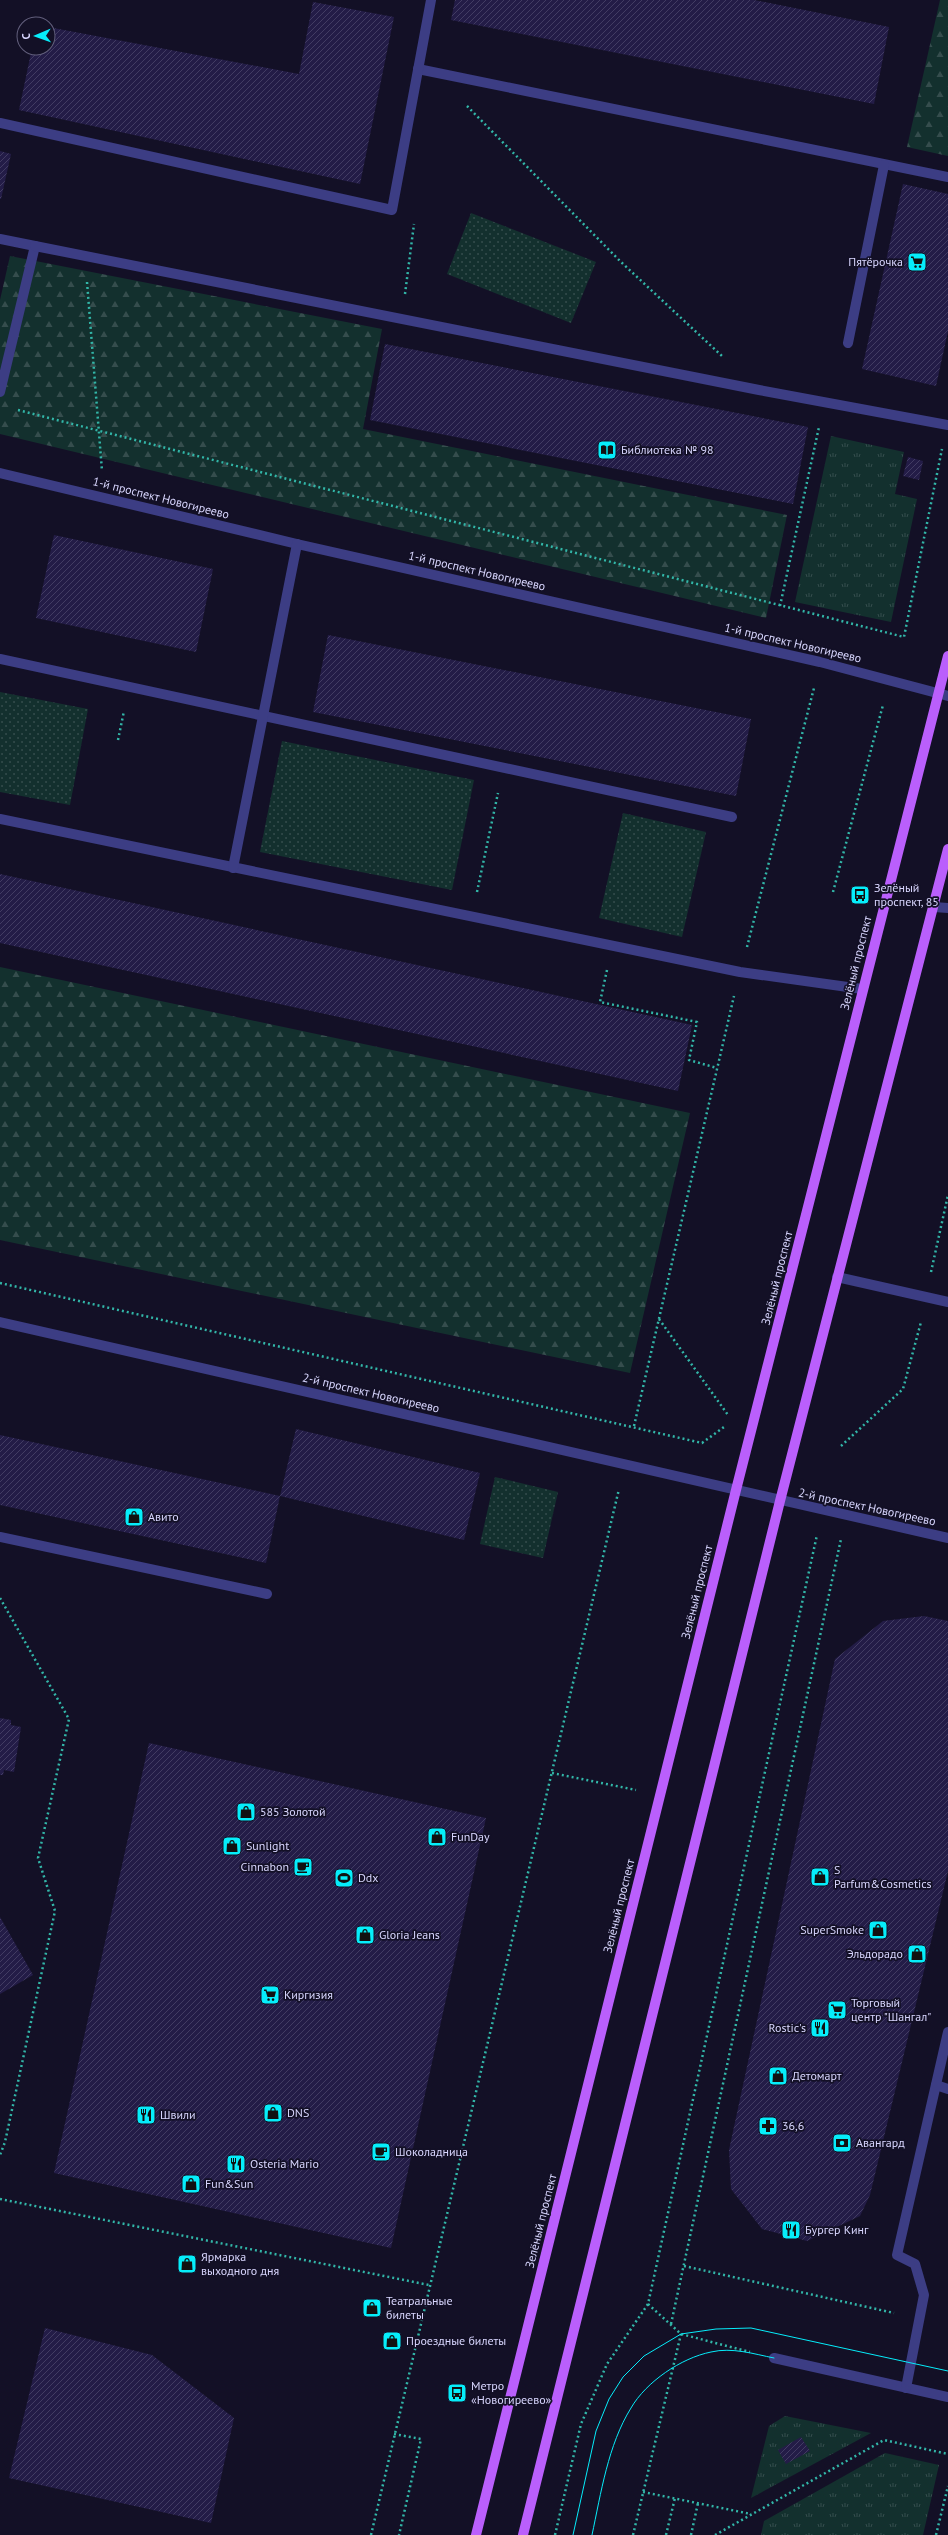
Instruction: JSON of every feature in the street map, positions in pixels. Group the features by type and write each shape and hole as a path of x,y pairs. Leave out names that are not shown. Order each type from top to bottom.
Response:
{"main road":[{"name":"Зелёный проспект","path":"476,2535 862,989 943,694 948,656"},
{"path":"523,2535 780,1501 948,849"}],"street":[{"path":"0,123 392,210 431,0"},
{"path":"418,70 948,177"},
{"path":"848,343 884,165"},
{"path":"0,239 824,403 947,425"},
{"path":"0,392 35,246"},
{"name":"1-й проспект Новогиреево","path":"0,473 297,544 820,662 943,694"},
{"path":"233,868 297,544"},
{"path":"0,659 732,817"},
{"path":"0,819 740,972 862,989"},
{"path":"934,907 948,908"},
{"path":"837,1277 948,1302"},
{"name":"2-й проспект Новогиреево","path":"0,1322 780,1501 948,1538"},
{"path":"0,1537 267,1594"},
{"path":"906,2388 924,2296 916,2264 897,2254 948,2032"},
{"path":"936,2085 948,2089"},
{"path":"774,2358 948,2397"}],"path":[{"path":"434,73 621,262 725,358"},
{"path":"85,256 104,498"},
{"path":"780,606 824,403"},
{"path":"15,409 904,637 947,425"},
{"path":"472,917 503,767"},
{"path":"612,946 600,1002 697,1022 689,1060 718,1068"},
{"path":"0,1283 702,1443 728,1424"},
{"path":"659,1319 732,1420"},
{"path":"840,1446 903,1389"},
{"path":"371,2535 428,2285 621,1482"},
{"path":"555,2535 581,2424 607,2364 648,2304 819,1530"},
{"path":"671,2324 842,1535"},
{"path":"0,1598 69,1719 38,1858 55,1911 5,2142 0,2155"},
{"path":"552,1773 660,1796"},
{"path":"0,2198 428,2285"},
{"path":"684,2266 919,2319"},
{"path":"648,2304 681,2334 774,2358"},
{"path":"633,2535 681,2334"},
{"path":"394,2434 421,2440 399,2535"},
{"path":"716,2535 884,2440 948,2454"},
{"path":"936,2535 948,2486"},
{"path":"643,2492 752,2514"},
{"path":"666,2535 675,2498"},
{"path":"690,2535 698,2503"}],"green space":[{"path":"940,0 948,0 948,156 907,147"},
{"path":"471,213 596,262 571,323 447,274"},
{"path":"10,256 382,329 363,429 787,515 766,618 0,434 0,300"},
{"path":"831,436 904,452 895,494 917,499 891,622 795,602"},
{"path":"0,692 88,709 70,805 0,792"},
{"path":"282,741 474,780 452,890 260,852"},
{"path":"623,813 706,832 682,937 599,918"},
{"path":"0,967 690,1113 630,1373 0,1240"},
{"path":"495,1477 558,1492 543,1558 480,1544"},
{"path":"785,2416 871,2433 751,2498 769,2426"},
{"path":"885,2453 939,2465 923,2535 761,2535 764,2521"}],"building":[{"path":"455,0 754,0 889,27 874,104 451,20"},
{"path":"313,2 394,17 360,184 19,110 30,56 56,56 56,28 299,74"},
{"path":"0,151 11,154 1,199 0,199"},
{"name":"Пятёрочка","path":"903,184 948,194 948,331 936,386 862,369"},
{"path":"385,344 808,427 793,504 370,420"},
{"path":"908,457 923,461 919,480 903,476"},
{"path":"54,535 213,569 196,652 36,618"},
{"path":"328,635 751,719 736,796 313,712"},
{"path":"0,874 692,1025 678,1091 0,943"},
{"path":"296,1429 480,1473 464,1540 280,1496"},
{"path":"0,1435 280,1496 266,1563 0,1505"},
{"name":"Торговый центр \"Шангал\"","path":"924,1616 948,1621 948,1871 870,2195 860,2216 807,2241 762,2229 731,2189 729,2150 835,1659 883,1621"},
{"path":"0,1718 11,1720 11,1725 21,1727 14,1772 4,1770 3,1775 0,1775"},
{"name":"Киргизия","path":"149,1743 486,1818 391,2248 54,2173"},
{"path":"0,1917 33,1975 0,1994"},
{"path":"45,2328 152,2355 234,2418 211,2523 9,2478"},
{"path":"801,2437 810,2451 786,2464 778,2450"}],"tram line":[{"path":"573,2535 596,2431 609,2399 623,2377 644,2356 681,2334 716,2329 751,2328 948,2371"},
{"path":"592,2535 602,2486 616,2438 631,2408 655,2380 676,2366 700,2355 711,2352 727,2350 774,2358"}],"place":[{"name":"Пятёрочка","path":"917,262"},
{"name":"Библиотека № 98","path":"607,450"},
{"name":"Зелёный проспект, 85","path":"860,895"},
{"name":"Авито","path":"134,1517"},
{"name":"585 Золотой","path":"246,1812"},
{"name":"FunDay","path":"437,1837"},
{"name":"Sunlight","path":"232,1846"},
{"name":"Cinnabon","path":"303,1867"},
{"name":"S Parfum&Cosmetics","path":"820,1877"},
{"name":"Ddx","path":"344,1878"},
{"name":"SuperSmoke","path":"878,1930"},
{"name":"Gloria Jeans","path":"365,1935"},
{"name":"Эльдорадо","path":"917,1954"},
{"name":"Киргизия","path":"270,1995"},
{"name":"Торговый центр \"Шангал\"","path":"837,2010"},
{"name":"Rostic's","path":"820,2028"},
{"name":"Детомарт","path":"778,2076"},
{"name":"DNS","path":"273,2113"},
{"name":"Швили","path":"146,2115"},
{"name":"36,6","path":"768,2126"},
{"name":"Авангард","path":"842,2143"},
{"name":"Шоколадница","path":"381,2152"},
{"name":"Osteria Mario","path":"236,2164"},
{"name":"Fun&Sun","path":"191,2184"},
{"name":"Бургер Кинг","path":"791,2230"},
{"name":"Ярмарка выходного дня","path":"187,2264"},
{"name":"Театральные билеты","path":"372,2308"},
{"name":"Проездные билеты","path":"392,2341"},
{"name":"Метро «Новогиреево»","path":"457,2393"}]}
